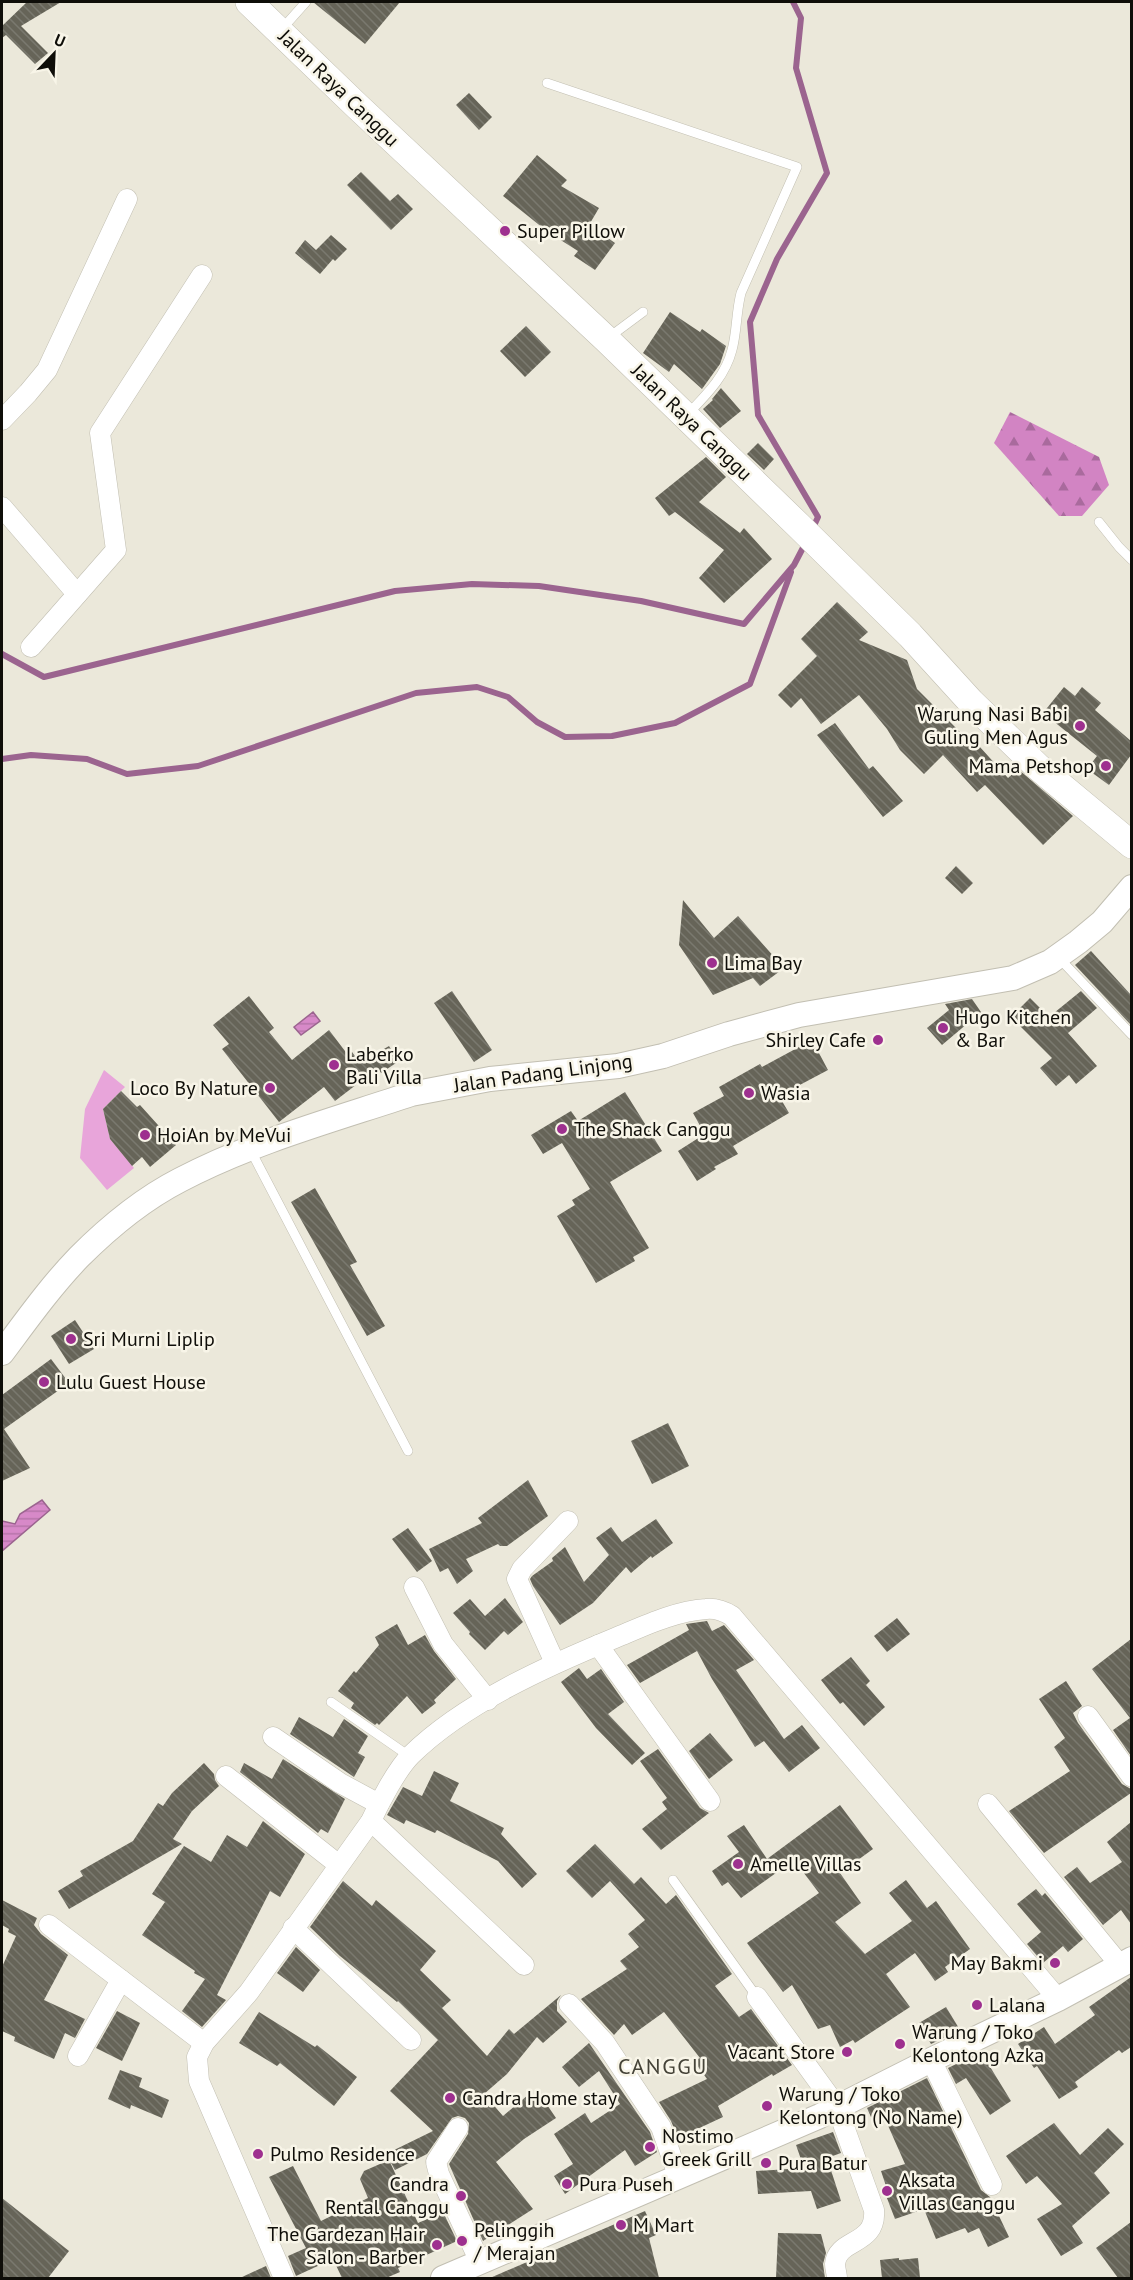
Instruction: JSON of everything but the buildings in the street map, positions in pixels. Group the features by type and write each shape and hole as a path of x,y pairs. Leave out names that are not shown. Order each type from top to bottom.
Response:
{"main road":[{"name":"Jalan Raya Canggu","path":"249,2 606,339 801,528 910,635 971,702 1038,767 1131,844"}],"street":[{"path":"2,420 47,370 128,199"},
{"path":"31,646 116,550 100,433 202,275"},
{"path":"2,507 77,594"},
{"name":"Jalan Padang Linjong","path":"2,1353 26,1319 79,1257 115,1225 149,1199 180,1180 249,1149 435,1088 490,1079 618,1066 663,1056 729,1034 799,1016 1013,978 1032,971 1057,957 1102,922 1131,887"},
{"path":"555,1663 517,1580 522,1569 568,1521"},
{"path":"414,1587 443,1644 488,1700"},
{"path":"284,2278 199,2082 198,2057 204,2043 249,1992 375,1813 409,1756 465,1713 555,1663 653,1622 708,1609 723,1611 732,1616 1058,1999"},
{"path":"598,1645 710,1800"},
{"path":"1088,1716 1131,1778"},
{"path":"273,1737 340,1783 375,1813 524,1965"},
{"path":"226,1776 339,1864"},
{"path":"443,2278 820,2116 1058,1999 1126,1962 988,1804"},
{"path":"49,1925 204,2043"},
{"path":"293,1928 411,2040"},
{"path":"78,2056 121,1980"},
{"path":"758,1997 837,2107 874,2210 875,2220 872,2228 864,2237 841,2250 835,2264 837,2278"},
{"path":"568,2004 606,2043 661,2127 679,2178"},
{"path":"931,2060 992,2185"},
{"path":"458,2128 436,2162 439,2174 480,2262"}],"lane":[{"path":"279,31 306,2"},
{"path":"547,84 797,167 741,294 736,314 733,348 725,370 716,385 686,417"},
{"path":"606,339 643,312"},
{"path":"1099,522 1131,560"},
{"path":"1057,957 1131,1035"},
{"path":"249,1149 408,1451"},
{"path":"331,1702 409,1756"},
{"path":"673,1880 758,1997"}],"green space":[{"path":"1010,412 1099,457 1109,485 1082,516 1059,516 994,443"}],"shaded area":[{"path":"313,1012 320,1021 301,1035 294,1027"},
{"path":"104,1070 125,1087 103,1109 110,1139 134,1168 107,1190 80,1158 85,1109"},
{"path":"42,1500 50,1510 2,1551 2,1521 15,1524 20,1514"}],"waterway":[{"path":"793,2 801,18 796,68 827,173 777,259 750,322 758,415 818,517 812,530"},
{"path":"2,654 44,677 395,591 472,584 539,586 641,601 744,624 794,565 806,542"},
{"path":"2,759 31,755 87,759 127,774 198,766 416,693 477,687 508,697 537,722 565,737 612,736 675,723 750,684 791,572"}],"place":[{"name":"Super Pillow","path":"505,231"},
{"name":"Warung Nasi Babi Guling Men Agus","path":"1080,726"},
{"name":"Mama Petshop","path":"1106,766"},
{"name":"Lima Bay","path":"712,963"},
{"name":"Hugo Kitchen & Bar","path":"943,1028"},
{"name":"Shirley Cafe","path":"878,1040"},
{"name":"Laberko Bali Villa","path":"334,1065"},
{"name":"Loco By Nature","path":"270,1088"},
{"name":"Wasia","path":"749,1093"},
{"name":"The Shack Canggu","path":"562,1129"},
{"name":"HoiAn by MeVui","path":"145,1135"},
{"name":"Sri Murni Liplip","path":"71,1339"},
{"name":"Lulu Guest House","path":"44,1382"},
{"name":"Amelle Villas","path":"738,1864"},
{"name":"May Bakmi","path":"1055,1963"},
{"name":"Lalana","path":"977,2005"},
{"name":"Warung / Toko Kelontong Azka","path":"900,2044"},
{"name":"Vacant Store","path":"847,2052"},
{"name":"Candra Home stay","path":"450,2098"},
{"name":"Warung / Toko Kelontong (No Name)","path":"767,2106"},
{"name":"Nostimo Greek Grill","path":"650,2147"},
{"name":"Pulmo Residence","path":"258,2154"},
{"name":"Pura Batur","path":"766,2163"},
{"name":"Pura Puseh","path":"567,2184"},
{"name":"Aksata Villas Canggu","path":"887,2191"},
{"name":"Candra Rental Canggu","path":"461,2196"},
{"name":"M Mart","path":"621,2225"},
{"name":"Pelinggih / Merajan","path":"462,2241"},
{"name":"The Gardezan Hair Salon - Barber","path":"437,2245"}],"district":[{"name":"CANGGU","path":"663,2066"}]}
